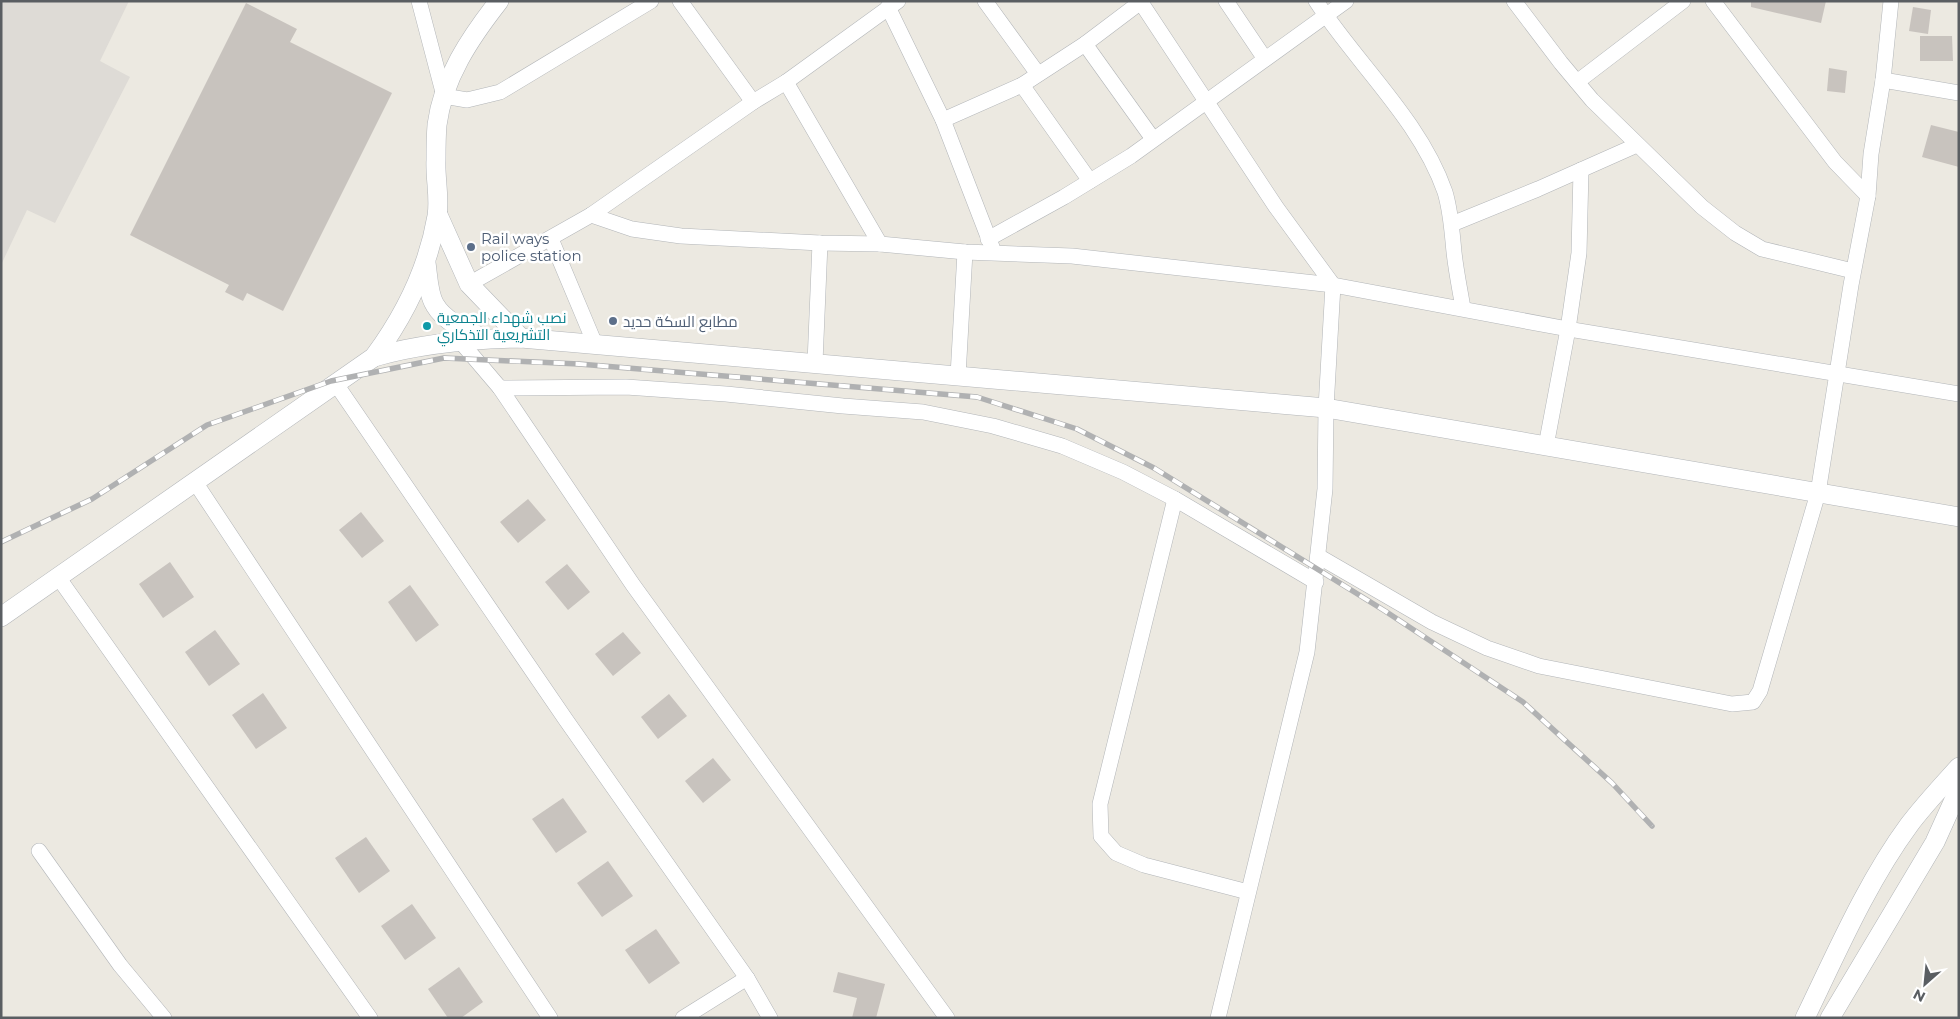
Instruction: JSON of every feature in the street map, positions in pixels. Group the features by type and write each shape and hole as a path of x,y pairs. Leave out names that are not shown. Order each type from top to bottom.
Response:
{"street":[{"path":"419,1 444,96"},
{"path":"1,618 374,357 413,296 426,259 438,215 437,124 444,96 454,68 480,25 499,1"},
{"path":"444,96 467,100 500,92 652,1"},
{"path":"680,1 753,102"},
{"path":"985,1 1038,74"},
{"path":"1226,1 1265,59"},
{"path":"1316,1 1382,87 1429,155 1445,193 1452,224 1463,308"},
{"path":"591,215 632,229 681,236 880,244 964,252 991,245 1153,140 1346,1"},
{"path":"1514,1 1592,100 1702,207 1735,233 1762,249 1853,271"},
{"path":"1577,82 1683,1"},
{"path":"1713,1 1835,162 1868,196"},
{"path":"1318,556 1432,622 1487,648 1530,663 1732,704 1753,702 1760,691 1818,493 1853,271 1868,196 1871,154 1883,80 1891,1"},
{"path":"943,120 1022,85 1085,44 1141,2 1276,207 1333,285 1326,408 1325,489 1308,652 1218,1018"},
{"path":"469,284 591,215 753,102 786,82 893,4 943,120 991,245"},
{"path":"1085,44 1153,140"},
{"path":"1883,80 1959,93"},
{"path":"786,82 880,244"},
{"path":"1022,85 1090,181"},
{"path":"1452,224 1582,170 1637,144"},
{"path":"1546,446 1580,253 1582,170"},
{"path":"438,215 469,284 522,338"},
{"path":"551,239 596,344"},
{"path":"815,363 820,243"},
{"path":"991,245 1072,256 1333,285 1568,329 1959,394"},
{"path":"958,376 964,252"},
{"path":"426,259 428,281 435,305 460,328 485,338"},
{"path":"374,357 425,344 485,338 522,338 1326,408 1959,517"},
{"path":"460,341 500,388 639,593 946,1018"},
{"path":"336,384 577,736 747,978 770,1018"},
{"path":"500,388 626,387 726,394 923,412 993,426 1062,446 1123,472 1175,499 1316,582"},
{"path":"195,482 550,1018"},
{"path":"1175,499 1100,804 1101,836 1116,853 1144,865 1248,892"},
{"path":"58,577 370,1018"},
{"path":"1805,1018 1853,919 1890,853 1909,825 1959,767"},
{"path":"1830,1018 1935,842 1959,789"},
{"path":"39,851 120,966 164,1018"},
{"path":"683,1018 747,978"}],"shaded area":[{"path":"1,1 129,1 100,61 130,77 55,223 27,210 1,265"}],"building":[{"path":"1751,1 1826,1 1821,23 1751,7"},
{"path":"246,3 297,29 290,42 392,93 283,311 247,293 243,301 225,292 229,285 130,235"},
{"path":"1913,7 1931,10 1928,34 1909,31"},
{"path":"1920,36 1952,36 1953,61 1920,61"},
{"path":"1829,68 1847,71 1845,93 1827,91"},
{"path":"1931,125 1959,132 1959,167 1922,157"},
{"path":"528,499 546,520 518,543 500,522"},
{"path":"361,512 384,541 362,558 339,530"},
{"path":"170,562 194,597 163,618 139,584"},
{"path":"567,564 590,592 568,610 545,582"},
{"path":"410,585 439,625 416,642 388,602"},
{"path":"215,630 240,664 209,686 185,652"},
{"path":"623,632 641,653 613,676 595,654"},
{"path":"263,693 287,728 256,749 232,715"},
{"path":"669,694 687,716 658,739 641,717"},
{"path":"713,758 731,780 703,803 685,781"},
{"path":"563,798 587,832 556,853 532,819"},
{"path":"366,837 390,871 359,893 335,858"},
{"path":"608,861 633,896 602,917 577,883"},
{"path":"412,904 436,938 405,960 381,926"},
{"path":"656,929 680,963 649,984 625,950"},
{"path":"459,967 483,1002 461,1018 448,1018 428,989"},
{"path":"838,972 885,984 876,1018 852,1018 857,998 833,992"}],"railway":[{"path":"1,542 92,499 207,425 331,381 444,358 579,364 977,397 1077,429 1154,468 1385,611 1523,702 1612,783 1652,826"}],"place":[{"name":"Rail ways police station","path":"471,247"},
{"name":"مطابع السكة حديد","path":"613,321"},
{"name":"نصب شهداء الجمعية التشريعية التذكاري","path":"427,326"}]}
